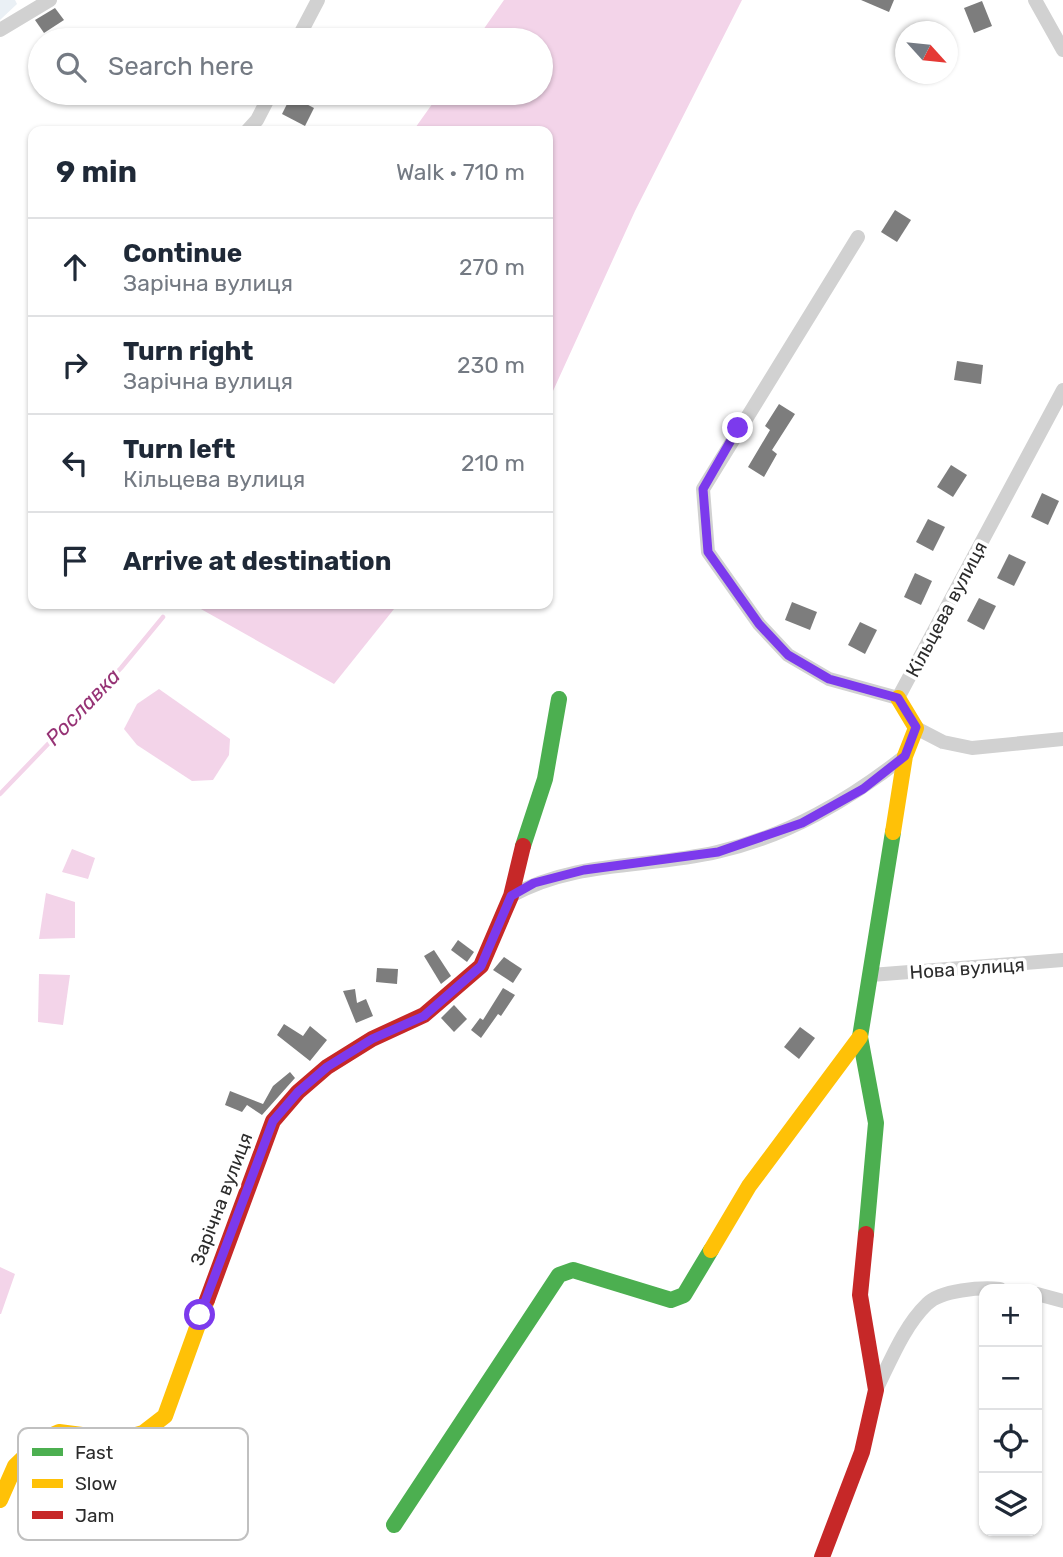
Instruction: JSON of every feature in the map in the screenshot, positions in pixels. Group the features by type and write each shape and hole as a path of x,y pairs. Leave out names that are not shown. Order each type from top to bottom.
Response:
{"street":[{"path":"0,30 50,0"},
{"path":"303,28 318,0"},
{"path":"1035,0 1063,50"},
{"path":"252,126 265,105"},
{"name":"Кільцева вулиця","path":"858,237 703,489 708,552 759,624 788,655 829,679 898,698 1063,390"},
{"path":"898,698 916,727 943,742 972,748 1063,739"},
{"name":"Зарічна вулиця","path":"149,1428 165,1416 273,1121 298,1092 327,1067 372,1039 424,1016 481,966 511,896 519,857 545,779 559,699"},
{"path":"876,1390 860,1295 876,1123 860,1037 905,756 916,727"},
{"path":"511,896 534,883 584,870 718,852 802,823 863,789 905,756"},
{"name":"Нова вулиця","path":"871,975 1063,960"},
{"path":"394,1525 559,1275 573,1270 671,1300 684,1295 749,1186 860,1037"},
{"path":"822,1557 862,1452 876,1390 898,1346 928,1302 979,1286"},
{"path":"1042,1295 1063,1301"},
{"name":"Зарічна вулиця","path":"0,1500 18,1463"}],"shaded area":[{"path":"0,0 15,0 17,4 0,20"},
{"path":"504,0 742,0 635,211 553,391 553,126 417,126 431,105 553,105 553,28 484,28"},
{"path":"201,609 394,609 334,684"},
{"path":"159,689 230,739 229,755 213,780 192,781 137,745 124,729 137,704"},
{"path":"72,849 95,858 88,879 62,872"},
{"path":"46,893 75,902 75,938 39,939"},
{"path":"39,974 70,975 63,1025 38,1022"},
{"path":"0,1267 15,1274 1,1314 0,1314"}],"building":[{"path":"861,0 894,0 889,12"},
{"path":"982,1 992,26 974,33 964,8"},
{"path":"55,8 64,20 52,28 41,28 35,20"},
{"path":"286,105 308,105 314,108 305,126 282,114"},
{"path":"895,210 911,220 897,242 881,232"},
{"path":"957,361 983,365 981,384 954,380"},
{"path":"779,404 795,414 772,450 777,454 764,477 748,467 770,430 765,426"},
{"path":"951,465 967,475 953,497 937,487"},
{"path":"1042,493 1059,501 1048,525 1031,517"},
{"path":"928,519 945,527 933,551 916,542"},
{"path":"1009,554 1026,562 1014,586 997,578"},
{"path":"915,573 932,581 921,605 904,597"},
{"path":"979,598 996,606 984,630 967,621"},
{"path":"792,602 817,612 810,630 785,620"},
{"path":"860,622 877,630 865,654 848,645"},
{"path":"458,940 474,952 467,962 451,950"},
{"path":"434,950 451,976 441,984 424,956"},
{"path":"504,957 522,969 513,983 493,970"},
{"path":"377,968 398,969 397,984 376,982"},
{"path":"503,988 515,995 481,1038 471,1030 480,1018 483,1020"},
{"path":"355,989 357,1003 366,999 373,1016 356,1023 343,991"},
{"path":"454,1005 467,1019 454,1032 441,1018"},
{"path":"284,1024 303,1036 310,1026 327,1040 310,1061 277,1035"},
{"path":"800,1027 815,1038 799,1059 784,1047"},
{"path":"290,1072 295,1078 262,1115 247,1105 242,1112 225,1105 230,1091 263,1104 273,1086"}],"waterway":[{"name":"Рославка","path":"0,794 121,668 163,617"}],"traffic: fast":[{"path":"523,846 545,779 559,699"},
{"path":"866,1234 876,1123 860,1037 893,832"},
{"path":"394,1525 559,1275 573,1270 671,1300 684,1295 711,1250"}],"traffic: slow":[{"path":"893,832 905,756 916,728 898,698"},
{"path":"711,1250 749,1186 860,1037"},
{"path":"149,1428 165,1416 207,1300"},
{"path":"0,1500 18,1463"}],"traffic: jam":[{"path":"207,1300 273,1121 298,1092 327,1067 372,1039 424,1015 481,966 511,896 523,846"},
{"path":"822,1557 862,1452 876,1390 860,1295 866,1234"}],"route":[{"path":"200,1315 273,1121 298,1092 327,1067 372,1039 424,1016 481,966 511,896 534,883 584,870 718,852 802,823 863,789 905,756 916,727 898,698 829,679 788,655 759,624 708,552 703,489 738,428"}]}
